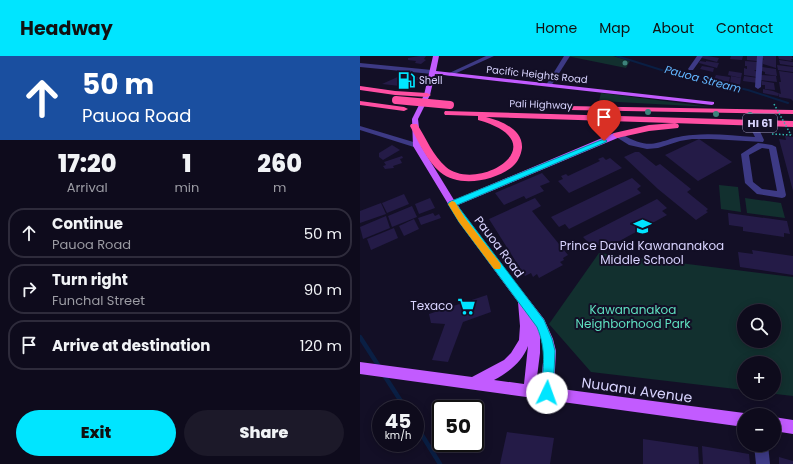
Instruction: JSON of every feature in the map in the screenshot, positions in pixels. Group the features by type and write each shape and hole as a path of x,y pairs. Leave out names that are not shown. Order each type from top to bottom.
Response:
{"highway":[{"path":"360,88 395,93 427,95"},
{"name":"Pali Highway","path":"360,96 396,100 449,109 514,106"},
{"name":"Pali Highway","path":"360,103 390,108 449,109 793,124"},
{"path":"712,103 774,108"},
{"name":"Pali Highway","path":"561,108 774,108 793,112"},
{"path":"414,126 443,170 451,174 462,178 482,176 500,171 511,163 517,154 518,143 514,135 507,128 489,120 449,109"},
{"path":"617,135 650,128 692,125 793,128"}],"main road":[{"name":"Pauoa Road","path":"436,56 427,95 414,119 417,146 452,204 523,301"},
{"name":"Pacific Heights Road","path":"432,72 448,75 712,103"},
{"path":"452,204 617,135"},
{"path":"471,384 497,372 512,361 518,353 526,330 523,301"},
{"path":"523,301 534,331 529,390"},
{"path":"523,301 540,323 549,345 547,393"},
{"name":"Nuuanu Avenue","path":"360,368 737,419"},
{"path":"781,425 793,427"}],"street":[{"path":"448,75 491,56"},
{"path":"549,85 567,56"},
{"path":"691,69 700,56"},
{"path":"758,87 760,56"},
{"name":"Pacific Heights Road","path":"360,65 432,72"},
{"path":"754,126 760,142"},
{"path":"360,128 417,146"},
{"path":"617,135 633,145 657,147 681,138 708,137 760,142 772,147 782,195 760,192 750,183 745,154 760,142"},
{"path":"762,452 763,464"}],"path":[{"path":"772,134 791,134 774,108"}],"green space":[{"path":"567,56 613,56 630,61 626,68"},
{"path":"601,93 711,107 599,101"},
{"path":"719,185 738,187 741,212 721,209"},
{"path":"745,198 781,203 785,218 747,213"},
{"name":"Kawananakoa Neighborhood Park","path":"599,253 793,277 793,396 781,395 781,356 737,356 737,389 591,372 549,324"}],"building":[{"path":"426,56 424,59 426,60 421,64 415,63 416,61 408,60 408,58"},
{"path":"703,56 719,58 717,62 702,58"},
{"path":"731,56 743,56 742,60 730,59"},
{"path":"747,56 757,56 757,61 747,60"},
{"path":"760,56 776,56 776,68 763,64 764,59"},
{"path":"778,56 792,56 793,59 791,59 792,61 779,59"},
{"path":"779,60 793,62 793,66 780,64"},
{"path":"700,61 719,63 717,68 699,63"},
{"path":"745,61 757,62 758,70 754,70 757,72 757,77 744,75 744,68 747,69 747,66 745,66"},
{"path":"777,65 793,67 793,72 778,70"},
{"path":"702,66 714,68 713,72 700,69"},
{"path":"762,67 776,69 777,76 765,74 765,72 762,71"},
{"path":"729,71 742,73 741,78 728,75"},
{"path":"779,71 793,73 793,101 791,99 779,97 778,93 781,94 779,82 781,82"},
{"path":"402,75 400,86 382,84"},
{"path":"716,75 730,77 729,82 714,79"},
{"path":"761,75 776,76 777,82 761,80"},
{"path":"731,76 741,78 740,85 730,83"},
{"path":"744,76 758,78 758,83 743,81"},
{"path":"403,77 420,77 418,80 402,81"},
{"path":"762,81 774,83 775,90 765,89 765,85 762,85"},
{"path":"763,89 778,93 778,96 763,93"},
{"path":"785,136 793,137 793,191 779,139 786,140"},
{"path":"699,139 732,162 698,181 665,155"},
{"path":"392,145 400,150 383,160 379,157 379,153"},
{"path":"635,152 639,152 656,166 660,164 691,189 687,192 708,209 706,211 708,212 696,220 658,189 624,157"},
{"path":"402,156 403,158 400,159 402,163 393,166 394,168 385,169 383,166 386,165 384,162"},
{"path":"603,157 606,160 610,158 622,168 569,193 558,181 563,179 561,176 566,174 568,176 600,161 598,159"},
{"path":"542,173 550,182 540,186 544,191 526,199 524,196 504,205 495,193"},
{"path":"632,178 641,186 637,189 641,193 569,229 565,224 559,227 551,217"},
{"path":"404,194 409,204 387,213 382,203"},
{"path":"430,198 435,208 419,214 415,204"},
{"path":"535,198 541,206 532,211 568,255 560,262 563,265 539,278 537,274 533,277 531,273 525,276 489,219"},
{"path":"657,199 667,208 662,211 667,215 603,250 599,245 594,248 583,237"},
{"path":"381,203 386,214 360,223 360,211"},
{"path":"412,206 417,217 392,227 388,216"},
{"path":"433,213 435,216 439,214 441,218 421,225 418,218"},
{"path":"728,213 787,221 790,234 784,233 784,237 743,231 743,227 729,225"},
{"path":"386,216 390,228 363,239 360,227"},
{"path":"414,219 419,229 404,236 399,226"},
{"path":"394,228 398,238 371,250 367,239"},
{"path":"752,250 793,256 793,275 740,267 738,252 753,254"},
{"path":"487,295 491,312 463,322 448,362 432,360 445,324 431,323 429,314"},
{"path":"507,432 554,438 550,464 500,464"},
{"path":"643,439 698,447 699,464 643,464"},
{"path":"702,446 749,454 750,464 703,464"},
{"path":"779,457 793,461 793,464 779,464"}],"waterway":[{"name":"Pauoa Stream","path":"617,56 671,73 748,90 788,103"},
{"path":"360,337 380,368"},
{"path":"384,375 400,400"},
{"path":"424,438 440,464"}],"slow traffic":[{"path":"452,204 462,220 497,266"}],"place":[{"name":"Shell","path":"406,80"},
{"name":"Prince David Kawananakoa Middle School","path":"642,227"},
{"name":"Texaco","path":"466,306"}],"route":[{"path":"547,393 550,351 547,339 540,323 462,220 452,204 604,141"}]}
